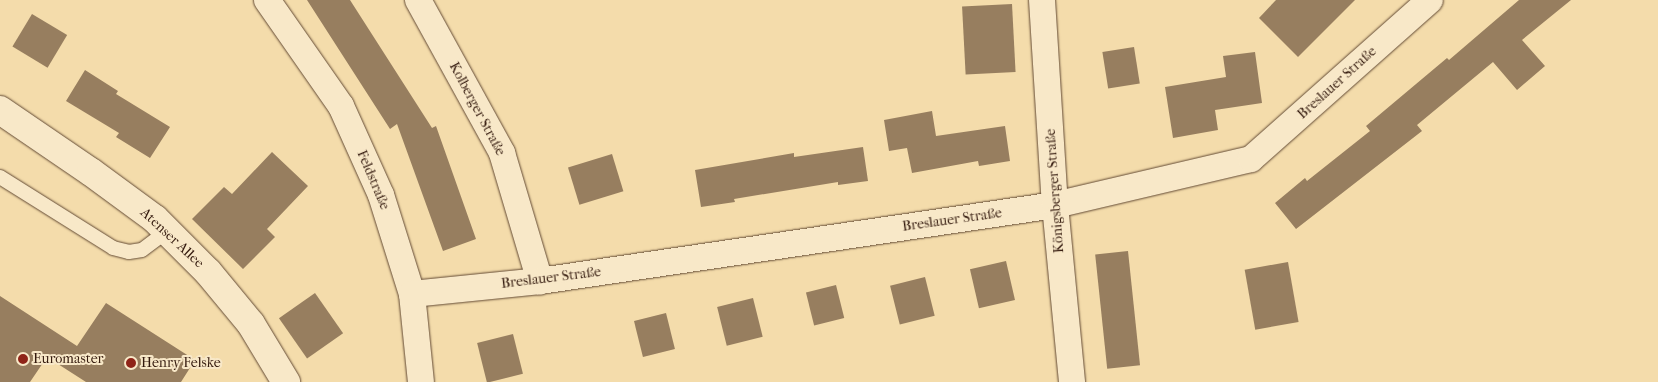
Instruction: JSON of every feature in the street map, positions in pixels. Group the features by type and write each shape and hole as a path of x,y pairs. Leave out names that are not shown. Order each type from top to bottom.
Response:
{"street":[{"name":"Feldstraße","path":"267,0 341,106 382,195 412,294 421,382"},
{"name":"Kolberger Straße","path":"418,0 502,153 540,281"},
{"name":"Königsberger Straße","path":"1042,0 1055,205 1072,382"},
{"name":"Breslauer Straße","path":"412,294 540,281 1055,205 1251,159 1430,0"},
{"name":"Atenser Allee","path":"0,110 92,172 155,219 208,272 251,324 286,382"}],"lane":[{"path":"0,177 113,248 129,252 142,250 167,231"}],"building":[{"path":"307,0 350,0 432,128 436,126 476,239 443,251 397,124 390,129"},
{"path":"1276,0 1355,0 1298,57 1259,18"},
{"path":"1519,0 1571,0 1522,40 1545,66 1517,90 1493,62 1417,125 1422,131 1296,229 1275,203 1305,178 1307,181 1370,131 1366,126 1447,58 1449,60"},
{"path":"1012,4 1016,72 966,75 962,7"},
{"path":"32,14 67,35 48,68 12,47"},
{"path":"1134,47 1140,84 1108,89 1102,52"},
{"path":"1255,52 1262,103 1215,110 1218,130 1173,138 1165,87 1226,77 1223,56"},
{"path":"85,70 118,91 116,94 170,127 150,158 116,137 119,133 66,101"},
{"path":"932,111 936,136 1005,126 1010,161 979,166 978,161 912,173 907,148 889,151 884,120"},
{"path":"863,147 868,181 838,185 838,182 734,199 735,202 701,207 695,170 794,153 794,157"},
{"path":"272,152 308,186 267,229 275,237 243,269 192,219 224,187 232,194"},
{"path":"612,154 623,191 579,205 568,167"},
{"path":"1128,251 1140,365 1107,369 1095,254"},
{"path":"1006,261 1015,300 979,308 970,269"},
{"path":"1288,262 1299,322 1255,330 1245,270"},
{"path":"925,277 935,316 900,325 890,286"},
{"path":"836,285 844,318 814,325 806,292"},
{"path":"315,293 343,333 307,358 279,318"},
{"path":"0,296 77,346 106,303 195,360 181,382 86,382 47,357 30,382 0,382"},
{"path":"753,298 763,337 727,346 717,307"},
{"path":"666,313 675,349 643,357 634,321"},
{"path":"513,334 523,374 487,382 477,343"}],"place":[{"name":"Euromaster","path":"23,359"},
{"name":"Henry Felske","path":"131,363"}]}
